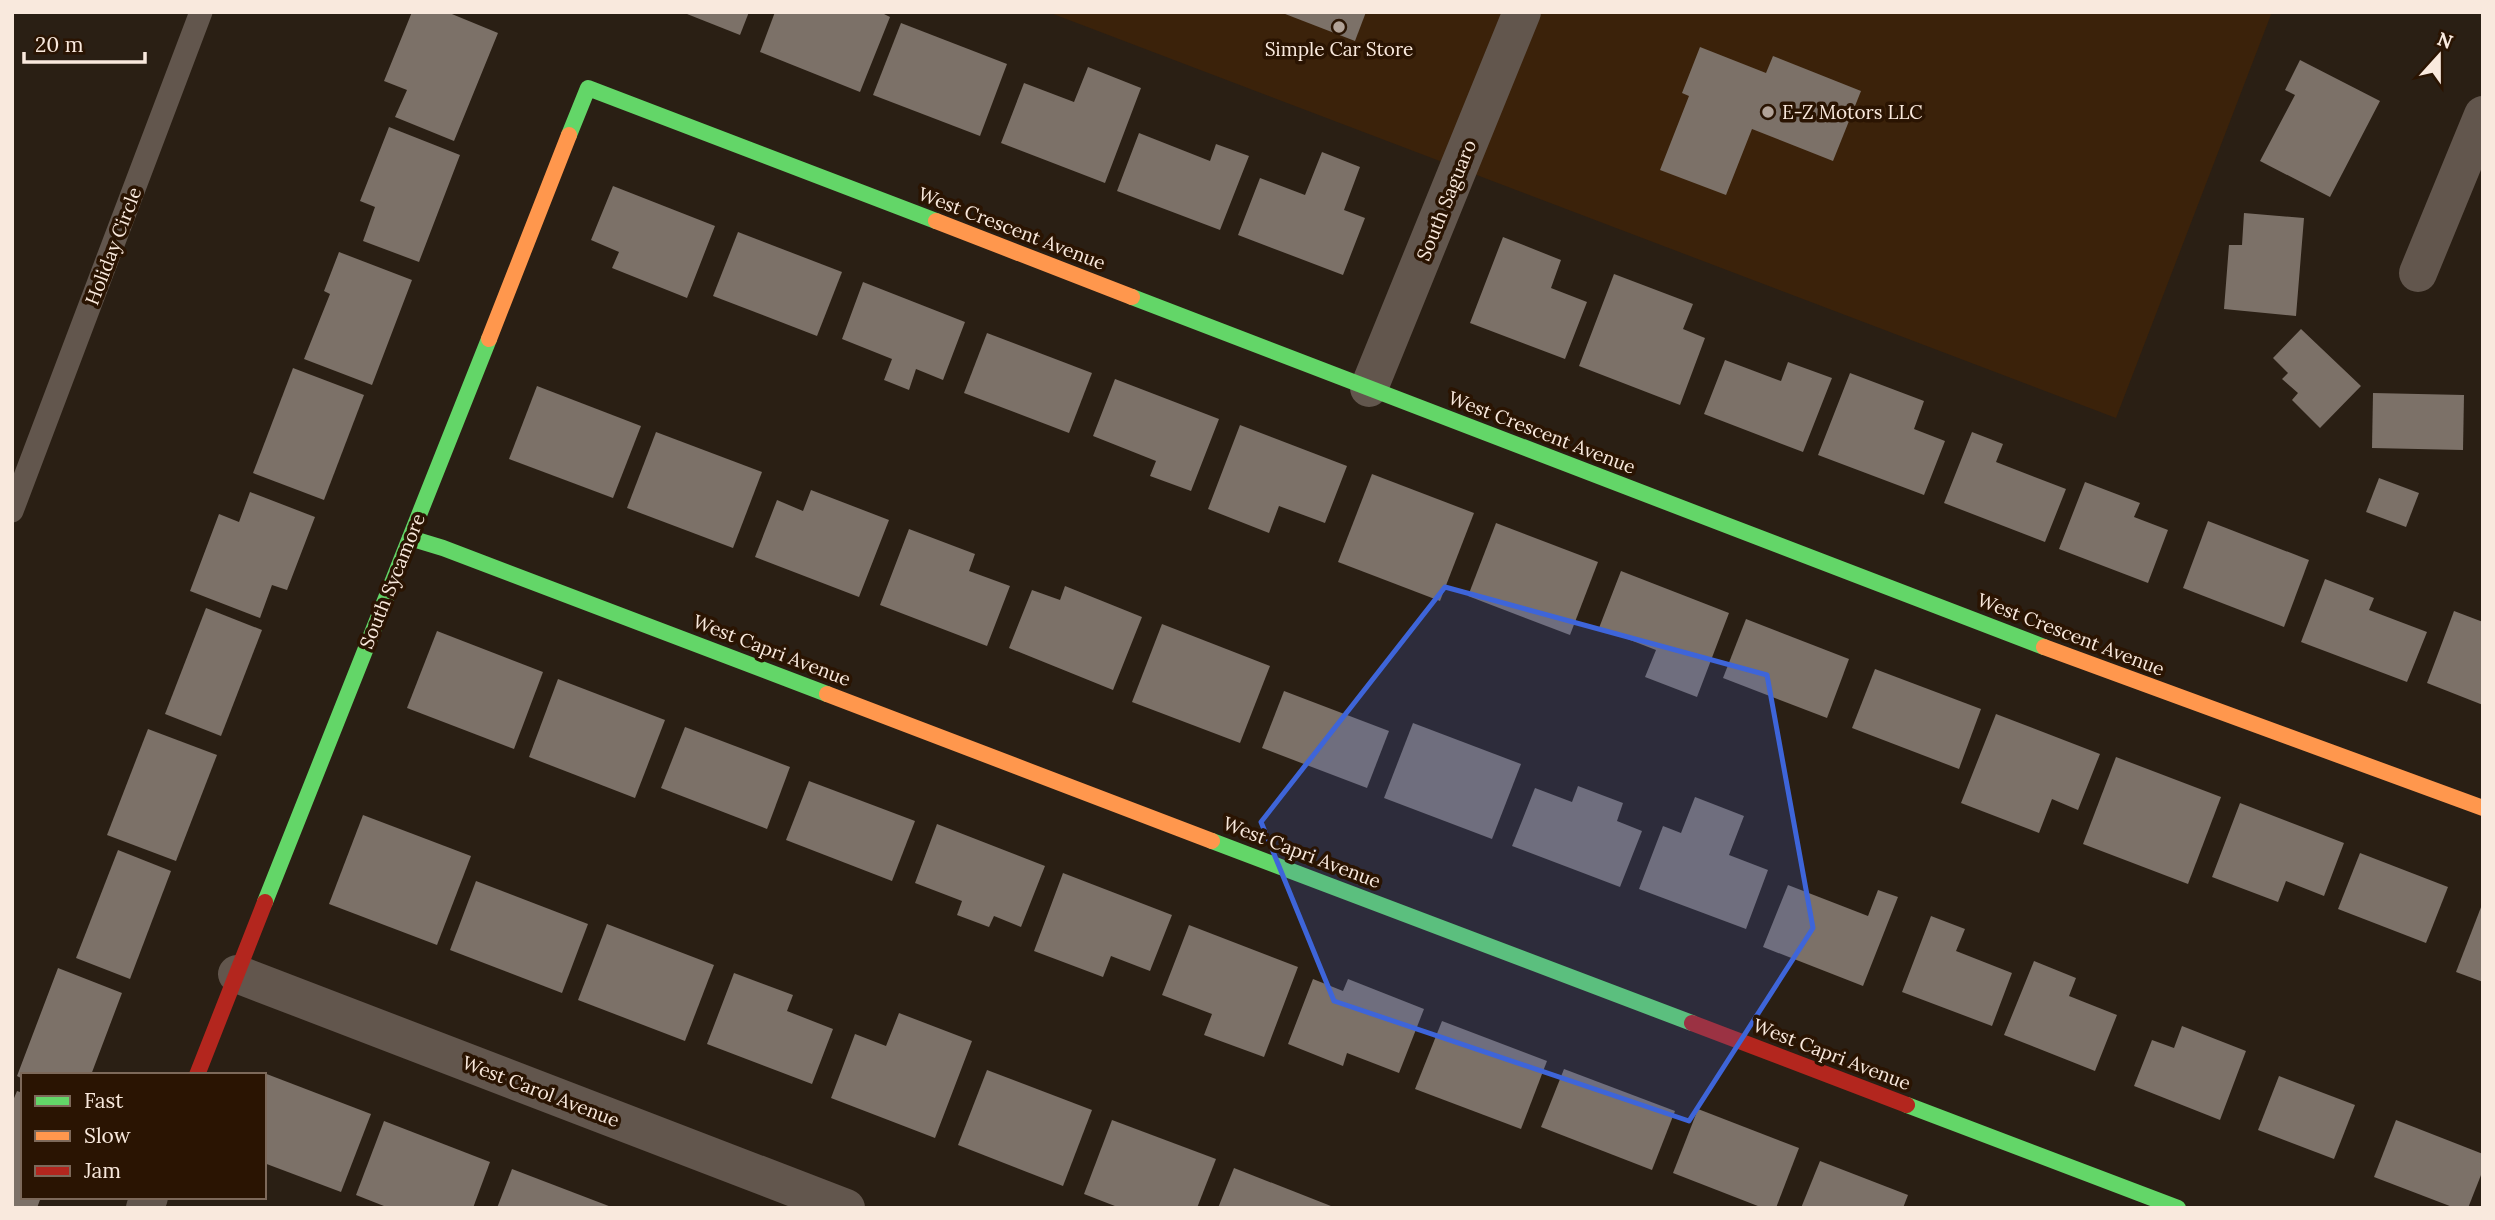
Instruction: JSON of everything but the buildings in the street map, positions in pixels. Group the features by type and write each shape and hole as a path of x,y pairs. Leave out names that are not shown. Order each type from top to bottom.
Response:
{"street":[{"name":"South Saguaro","path":"1369,388 1522,12"},
{"name":"West Crescent Avenue","path":"588,88 2099,668 2483,808"},
{"name":"South Sycamore","path":"198,1073 588,88"},
{"path":"2418,273 2483,115"},
{"name":"West Capri Avenue","path":"410,538 443,548 2178,1208"},
{"name":"West Carol Avenue","path":"237,974 846,1208"}],"lane":[{"name":"Holiday Circle","path":"12,511 19,477 201,12"}],"highlighted area":[{"path":"1445,587 1767,675 1813,928 1689,1121 1334,1001 1261,822"}],"shaded area":[{"path":"1048,12 2272,12 2116,418"}],"traffic: fast":[{"path":"569,135 588,88 936,221"},
{"path":"1132,297 2044,647"},
{"path":"265,902 489,339"},
{"path":"410,538 443,548 827,694"},
{"path":"1212,841 1692,1023"},
{"path":"1907,1105 2178,1208"}],"traffic: slow":[{"path":"489,339 569,135"},
{"path":"936,221 1132,297"},
{"path":"2044,647 2483,808"},
{"path":"827,694 1212,841"}],"traffic: jam":[{"path":"198,1073 265,902"},
{"path":"1692,1023 1907,1105"}],"place":[{"name":"Simple Car Store","path":"1339,27"},
{"name":"E-Z Motors LLC","path":"1768,112"}]}
